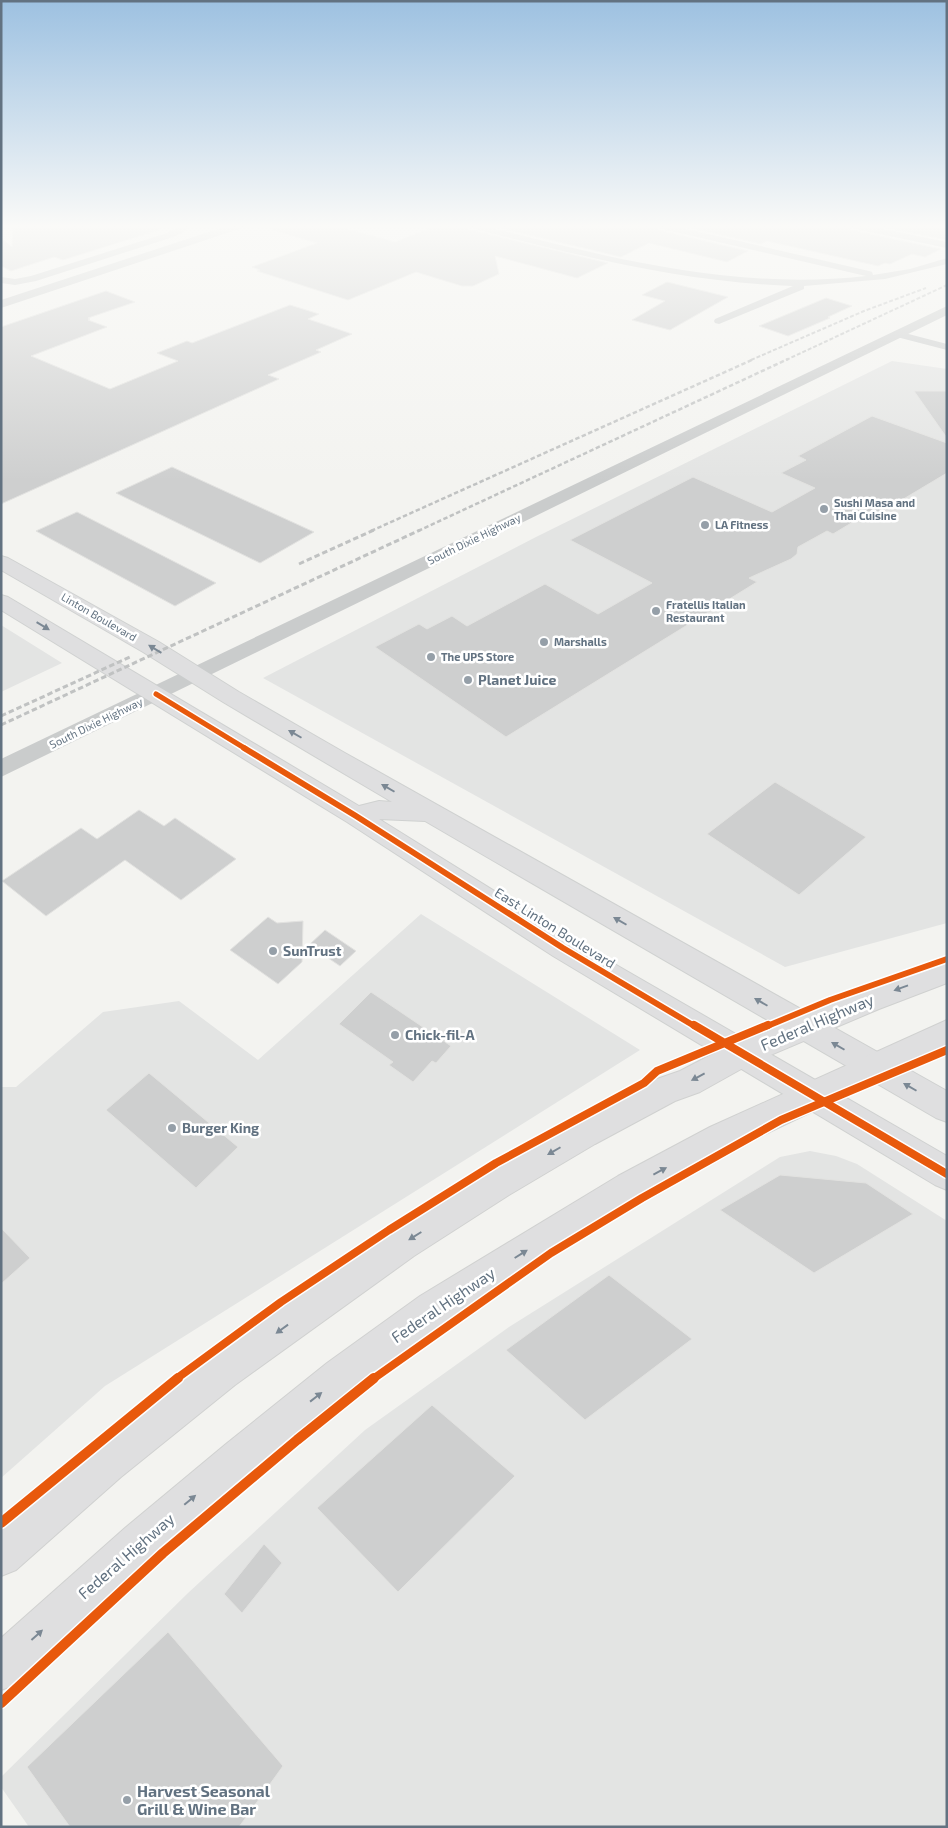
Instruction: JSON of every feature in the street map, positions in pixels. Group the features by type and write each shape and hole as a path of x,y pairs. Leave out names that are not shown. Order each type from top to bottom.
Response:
{"main road":[{"name":"Linton Boulevard","path":"1,562 151,647 196,675"},
{"path":"1,601 156,694"},
{"path":"196,675 430,812 947,1108"},
{"name":"East Linton Boulevard","path":"156,694 356,816 554,943 947,1174"},
{"path":"356,816 379,810 430,812"},
{"name":"Federal Highway","path":"1,1555 107,1463 222,1372 402,1244 497,1184 583,1134 665,1090 688,1082 741,1054 803,1026 947,971"},
{"name":"Federal Highway","path":"1,1668 140,1543 240,1458 341,1377 433,1309 630,1187 722,1138 947,1033"}],"street":[{"path":"719,321 745,310"},
{"name":"South Dixie Highway","path":"1,769 946,310"},
{"path":"897,334 947,347"}],"shaded area":[{"path":"892,361 947,369 947,923 785,967 263,678 536,537"},
{"path":"1,625 62,663 1,692"},
{"path":"421,914 640,1050 105,1386 1,1478 1,1087 16,1087 103,1012 179,1001 258,1060"},
{"path":"810,1151 836,1156 857,1164 947,1221 947,1827 29,1827 1,1787 1,1777 188,1593 365,1430 509,1327 780,1157"}],"building":[{"path":"50,310 111,310 88,318 90,319 88,320 107,327 31,356 110,389 178,361 157,353 187,341 192,343 276,310 307,310 319,314 308,319 352,334 316,350 321,352 268,375 279,379 1,504 1,327"},
{"path":"649,310 705,310 670,330 632,320"},
{"path":"797,310 843,310 828,317 830,318 788,336 759,326"},
{"path":"914,391 947,391 947,438"},
{"path":"872,416 947,443 947,473 865,522 858,519 833,534 827,531 798,547 797,554 791,559 749,578 757,582 506,737 375,647 419,624 427,629 452,616 467,626 545,584 598,614 652,583 570,540 693,477 772,512 815,488 781,473 806,460 798,456"},
{"path":"172,467 314,532 260,563 116,493"},
{"path":"77,512 216,583 175,606 36,531"},
{"path":"775,782 866,837 799,895 707,834"},
{"path":"139,810 164,826 175,818 236,859 181,900 125,860 46,916 2,881 81,828 97,839"},
{"name":"SunTrust","path":"268,917 277,923 303,921 302,962 278,984 230,950"},
{"path":"325,930 356,951 340,966 309,945"},
{"name":"Chick-fil-A","path":"371,992 451,1046 436,1063 432,1061 413,1082 389,1065 393,1062 339,1024"},
{"name":"Burger King","path":"149,1073 238,1147 196,1188 106,1110"},
{"path":"780,1175 866,1183 913,1214 814,1273 720,1210"},
{"path":"1,1228 30,1258 1,1284"},
{"path":"609,1275 692,1339 585,1420 506,1350"},
{"path":"432,1405 515,1476 398,1592 317,1508"},
{"path":"264,1544 282,1563 242,1613 224,1594"},
{"path":"168,1632 283,1766 239,1827 70,1827 27,1767"}],"railway":[{"path":"751,360 866,310"},
{"path":"786,360 893,310"},
{"path":"371,531 754,359"},
{"path":"418,531 788,359"},
{"path":"299,564 374,530"},
{"path":"1,725 420,530"},
{"path":"1,716 132,656"}],"cycle path":[{"path":"156,694 356,816 563,948 947,1174"},
{"path":"1,1523 125,1420 206,1356 281,1302 389,1230 496,1163 644,1083 657,1071 830,1000 947,959"},
{"path":"1,1703 163,1553 297,1440 387,1368 551,1253 642,1198 781,1120 947,1050"}],"place":[{"name":"Sushi Masa and Thai Cuisine","path":"824,509"},
{"name":"LA Fitness","path":"705,525"},
{"name":"Fratellis Italian Restaurant","path":"656,611"},
{"name":"Marshalls","path":"544,642"},
{"name":"The UPS Store","path":"431,657"},
{"name":"Planet Juice","path":"468,680"},
{"name":"SunTrust","path":"273,951"},
{"name":"Chick-fil-A","path":"395,1035"},
{"name":"Burger King","path":"172,1128"},
{"name":"Harvest Seasonal Grill & Wine Bar","path":"127,1800"}]}
